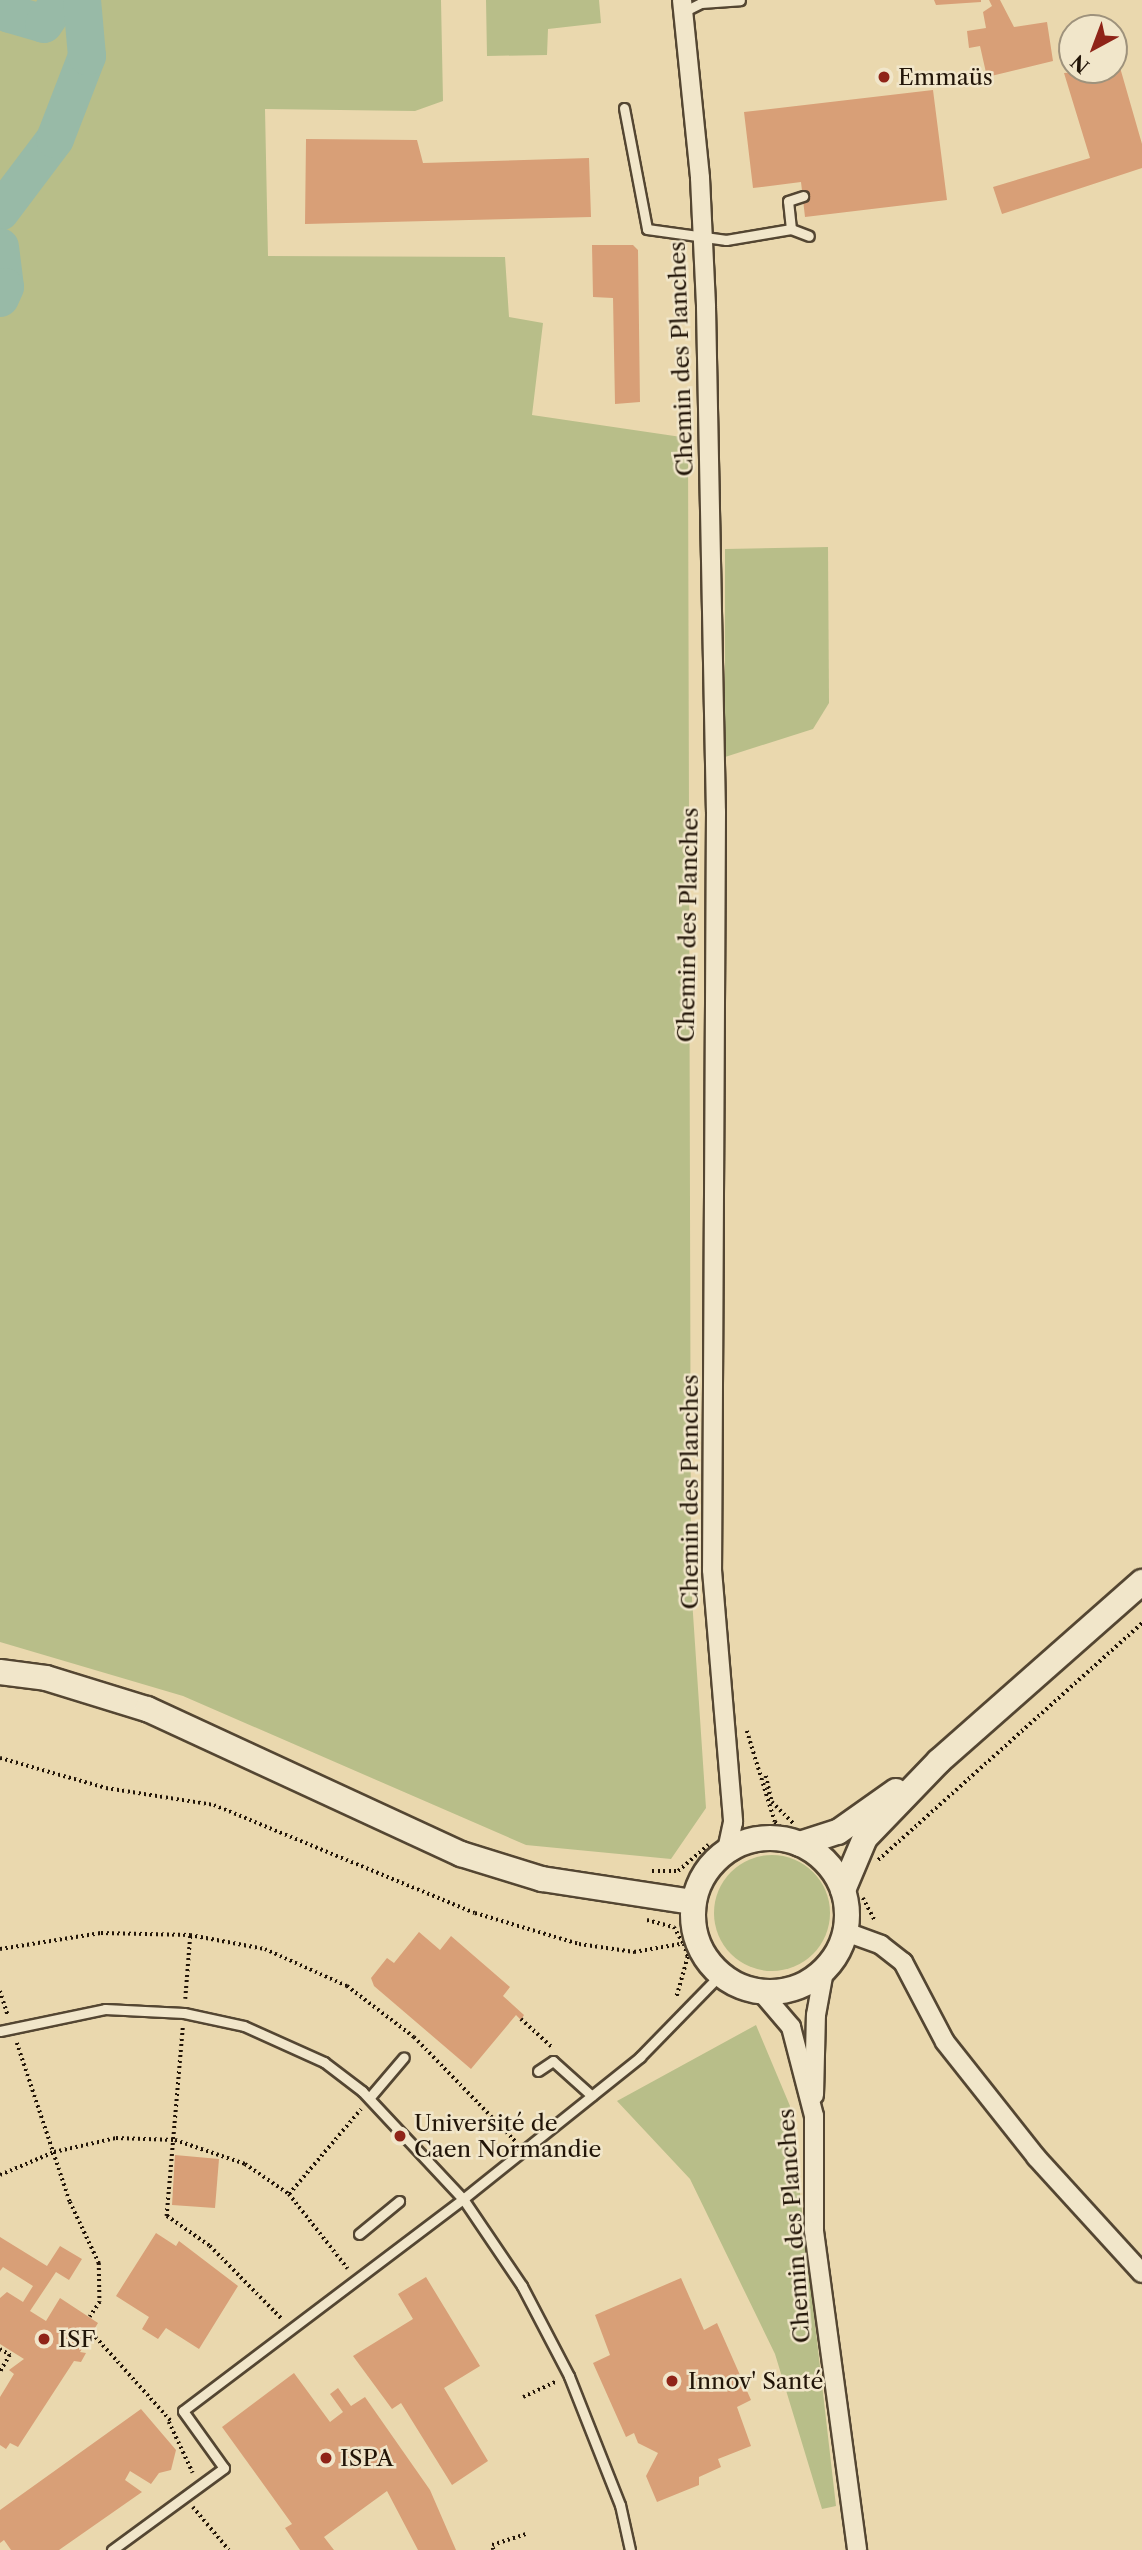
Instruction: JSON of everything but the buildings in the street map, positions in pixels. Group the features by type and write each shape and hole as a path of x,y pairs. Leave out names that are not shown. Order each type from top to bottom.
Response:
{"main road":[{"path":"939,1761 838,1832 722,1842 699,1882 693,1902 696,1941 720,1975 762,1993 795,1988 824,1972 846,1932 844,1890 865,1838 939,1761 1142,1582"},
{"path":"0,1672 46,1678 147,1709 461,1854 542,1878 693,1902"},
{"path":"802,1836 822,1858 844,1890"}],"street":[{"name":"Chemin des Planches","path":"682,6 702,235 716,811 712,1570 733,1822 722,1842"},
{"path":"846,1932 881,1945 903,1962 945,2042 1036,2157 1142,2273"},
{"path":"814,2116 816,2015 824,1972"},
{"name":"Chemin des Planches","path":"762,1993 791,2027 814,2116 814,2231 857,2550"}],"lane":[{"path":"682,6 740,0"},
{"path":"624,108 647,229 726,240 791,229 809,236"},
{"path":"791,229 788,201 803,196"},
{"path":"112,2550 224,2468 183,2411 463,2199 592,2096 640,2057 720,1975"},
{"path":"0,2031 12,2026 105,2009 184,2013 244,2026 324,2062 370,2097 463,2199 522,2286 569,2376 620,2505 630,2550"},
{"path":"370,2097 404,2057"},
{"path":"538,2071 553,2061 592,2096"},
{"path":"359,2234 399,2201"}],"path":[{"path":"865,1862 884,1859 1142,1623"},
{"path":"746,1731 775,1822 802,1836"},
{"path":"0,1758 106,1788 214,1805 475,1913 579,1944 634,1952 696,1941"},
{"path":"765,1776 782,1817 802,1836"},
{"path":"642,1871 678,1871 722,1842"},
{"path":"0,1949 101,1933 190,1935 265,1949 346,1986 414,2037 523,2151"},
{"path":"190,1935 167,2216 255,2287 291,2330"},
{"path":"0,1991 70,2202 99,2263 100,2302 90,2317"},
{"path":"289,2194 370,2097"},
{"path":"1,2177 54,2152 116,2138 175,2140 245,2164 289,2194 357,2280"},
{"path":"92,2333 169,2422 183,2411"},
{"path":"0,2349 10,2355 0,2372"},
{"path":"523,2397 569,2376"},
{"path":"493,2550 492,2545 526,2534"}],"green space":[{"path":"0,0 441,0 443,101 415,111 265,109 268,256 505,257 509,317 543,323 532,415 688,438 691,1584 706,1808 671,1859 526,1845 183,1696 0,1642"},
{"path":"486,0 599,0 601,23 548,29 547,55 487,56"},
{"path":"828,547 829,703 813,729 725,757 725,549"},
{"path":"772,1855 794,1859 813,1872 826,1891 830,1913 826,1935 813,1954 794,1967 772,1971 750,1967 731,1954 718,1935 714,1913 718,1891 731,1872 750,1859"},
{"path":"756,2025 790,2106 836,2506 822,2509 775,2354 690,2179 617,2101"}],"waterway":[{"path":"10,0 10,14 44,24 60,0"},
{"path":"0,212 55,139 87,56 82,0"},
{"path":"0,247 5,287 0,298"}],"place":[{"name":"Emmaüs","path":"884,77"},
{"name":"Université de Caen Normandie","path":"400,2136"},
{"name":"ISF","path":"44,2339"},
{"name":"Innov' Santé","path":"672,2381"},
{"name":"ISPA","path":"326,2458"}]}
